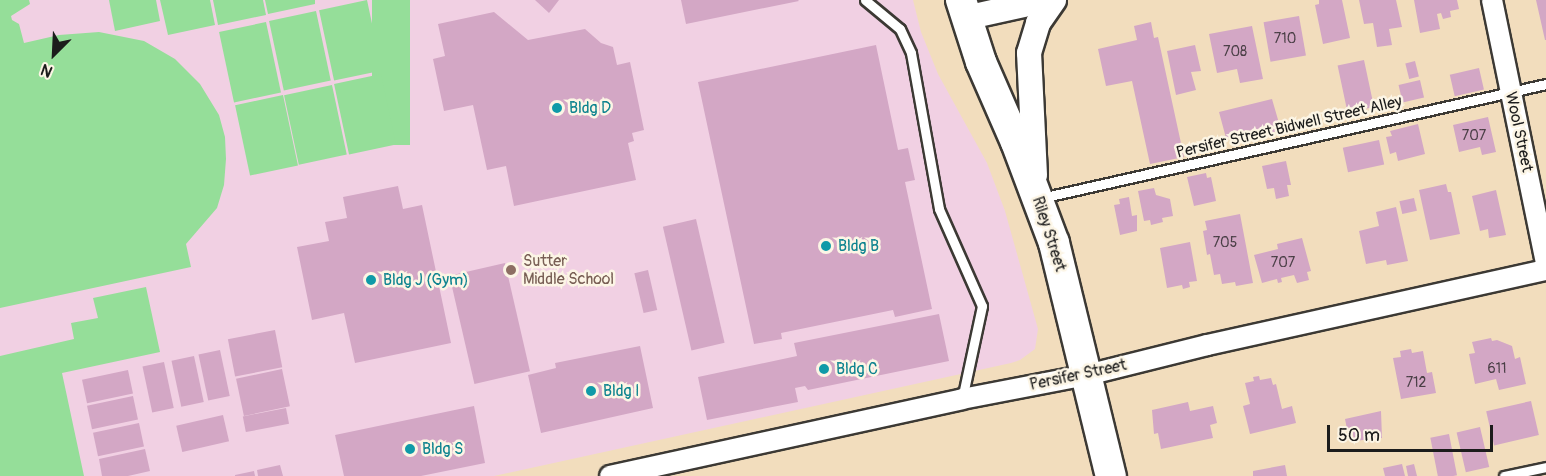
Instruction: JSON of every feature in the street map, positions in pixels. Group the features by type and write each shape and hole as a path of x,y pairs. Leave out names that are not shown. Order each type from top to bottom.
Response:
{"main road":[{"name":"Riley Street","path":"963,9 981,62 1037,196 1054,243 1111,476"}],"street":[{"path":"963,9 1046,0"},
{"path":"1037,196 1029,53 1038,23 1054,0"},
{"name":"Wool Street","path":"1492,0 1546,264"},
{"name":"Persifer Street","path":"618,475 962,399 1087,375 1207,345 1546,270"}],"lane":[{"path":"865,0 900,29 911,53 939,208 982,306 962,399"},
{"name":"Persifer Street Bidwell Street Alley","path":"1037,196 1546,84"},
{"path":"1504,476 1546,467"}],"shaded area":[{"name":"Sutter Middle School","path":"0,0 913,0 921,32 938,74 987,163 1005,211 1038,329 1035,349 1020,360 1011,363 494,476 0,476"}],"green space":[{"path":"0,0 29,0 30,4 11,16 12,20 19,24 24,43 59,35 99,32 144,41 175,59 200,84 219,115 225,137 226,159 224,185 217,208 186,244 191,267 0,308"},
{"path":"109,0 156,0 160,21 115,31"},
{"path":"160,0 210,0 215,25 168,35"},
{"path":"213,0 263,0 266,15 218,25"},
{"path":"265,0 315,0 315,4 268,14"},
{"path":"367,0 382,70 334,81 319,10"},
{"path":"372,0 410,0 410,145 372,145"},
{"path":"316,11 331,80 284,90 269,21"},
{"path":"266,22 281,92 234,102 219,32"},
{"path":"381,74 396,144 349,154 334,84"},
{"path":"332,85 347,154 299,165 284,95"},
{"path":"283,95 298,165 250,176 235,105"},
{"path":"146,287 160,352 62,373 84,476 0,476 0,356 74,339 71,323 98,318 93,298"}],"building":[{"path":"535,0 559,0 549,13"},
{"path":"681,0 798,0 799,1 686,24"},
{"path":"1319,0 1342,0 1350,38 1323,44 1315,5 1319,4"},
{"path":"1359,0 1396,0 1402,27 1389,29 1392,45 1377,47 1373,23 1364,24"},
{"path":"1414,0 1457,0 1459,9 1450,11 1451,17 1443,19 1441,13 1437,14 1440,29 1420,33"},
{"path":"1536,0 1546,0 1546,40 1545,40"},
{"name":"Bldg D","path":"494,12 528,40 585,29 601,43 613,47 617,65 630,62 644,130 632,133 634,141 628,143 636,180 514,206 506,166 487,170 473,105 444,111 433,59 445,56 438,24"},
{"path":"1299,16 1306,55 1270,62 1264,22"},
{"path":"1151,22 1154,38 1158,37 1184,157 1150,164 1132,81 1106,86 1098,49 1137,40 1134,26"},
{"path":"1252,26 1263,79 1240,83 1237,69 1217,73 1209,34"},
{"name":"Bldg B","path":"876,45 898,150 908,148 915,180 905,182 932,309 895,317 893,310 781,333 782,339 754,344 698,82"},
{"path":"1195,45 1201,71 1191,72 1196,90 1176,95 1167,51"},
{"path":"1364,60 1374,107 1348,113 1338,66"},
{"path":"1415,61 1419,77 1409,79 1405,63"},
{"path":"1479,68 1484,89 1455,96 1450,75"},
{"path":"1420,80 1424,98 1403,102 1399,85"},
{"path":"1272,99 1281,130 1259,136 1257,130 1226,138 1219,112"},
{"path":"1488,117 1496,152 1482,155 1480,147 1459,152 1453,125"},
{"path":"1418,124 1425,154 1398,161 1396,152 1390,154 1386,137 1392,136 1390,131"},
{"path":"1379,140 1384,164 1348,172 1343,148"},
{"path":"1286,161 1291,185 1287,185 1289,196 1276,199 1274,188 1267,189 1262,166"},
{"path":"1206,173 1207,178 1211,177 1216,201 1194,206 1187,177"},
{"path":"1446,184 1448,192 1451,192 1460,234 1430,240 1419,190"},
{"name":"Bldg J (Gym)","path":"398,186 403,209 422,205 451,343 355,363 344,313 312,320 297,247 329,241 325,222 347,218 343,197"},
{"path":"1154,188 1156,195 1170,199 1173,216 1162,218 1163,222 1151,225 1150,220 1144,221 1138,191"},
{"path":"1496,190 1506,235 1489,238 1488,229 1480,231 1472,196"},
{"path":"1129,197 1132,216 1137,215 1137,231 1120,235 1114,205 1120,204 1119,199"},
{"path":"1414,198 1417,211 1402,214 1399,201"},
{"path":"1396,207 1408,261 1387,265 1386,260 1366,264 1359,231 1379,226 1376,212"},
{"path":"1240,214 1253,283 1236,286 1235,282 1222,284 1220,274 1214,275 1210,254 1207,255 1203,231 1207,230 1205,221"},
{"path":"696,219 725,343 691,350 663,227"},
{"path":"1302,238 1311,271 1307,272 1309,280 1297,283 1294,275 1281,278 1282,282 1278,283 1277,279 1262,283 1254,255 1278,249 1277,244"},
{"path":"1190,242 1197,281 1189,282 1190,287 1183,289 1182,285 1167,288 1160,248"},
{"path":"505,263 530,371 474,384 449,276"},
{"path":"648,270 657,310 644,313 634,273"},
{"name":"Bldg C","path":"939,314 949,361 808,390 805,386 795,388 798,402 707,420 698,377 797,356 794,343"},
{"path":"275,330 282,367 235,376 228,339"},
{"path":"1491,338 1492,341 1497,340 1512,346 1515,359 1520,357 1526,384 1499,390 1496,379 1475,384 1469,354 1475,353 1472,342"},
{"name":"Bldg I","path":"640,346 653,408 541,433 528,375 556,368 555,363"},
{"path":"1411,349 1412,353 1423,351 1427,373 1432,372 1436,393 1401,399 1393,358 1401,357 1400,351"},
{"path":"220,350 230,396 208,401 198,355"},
{"path":"194,356 204,402 181,407 172,361"},
{"path":"164,362 174,408 152,413 142,367"},
{"path":"282,369 290,406 244,416 236,379"},
{"path":"128,370 133,393 87,403 82,380"},
{"path":"1259,376 1260,380 1271,378 1273,385 1276,384 1282,409 1292,406 1296,423 1250,434 1243,406 1250,404 1245,383 1254,381 1253,377"},
{"path":"133,396 138,419 92,429 87,406"},
{"path":"1531,401 1539,435 1494,445 1486,411"},
{"path":"1188,402 1190,411 1213,406 1217,423 1210,425 1213,438 1161,449 1158,433 1154,434 1152,410"},
{"name":"Bldg S","path":"474,406 485,463 421,476 344,476 335,435"},
{"path":"286,408 289,424 246,432 243,416"},
{"path":"1381,411 1382,438 1354,441 1352,428 1347,429 1345,419"},
{"path":"223,415 229,441 182,452 176,426"},
{"path":"139,423 144,446 98,456 93,433"},
{"path":"1480,427 1489,467 1466,472 1457,432"},
{"path":"1449,434 1457,475 1438,476 1430,438"},
{"path":"145,449 150,471 128,476 102,476 99,459"},
{"path":"1402,464 1405,476 1385,476 1383,468"},
{"path":"1414,464 1417,476 1408,476 1406,466"},
{"path":"280,465 283,476 258,476 257,470"},
{"path":"1285,465 1287,476 1253,476 1253,471"},
{"path":"254,471 255,476 235,476 235,475"}],"place":[{"name":"Bldg D","path":"557,108"},
{"name":"Bldg B","path":"826,246"},
{"name":"Sutter Middle School","path":"511,270"},
{"name":"Bldg J (Gym)","path":"371,280"},
{"name":"Bldg C","path":"824,369"},
{"name":"Bldg I","path":"591,391"},
{"name":"Bldg S","path":"410,449"}]}
